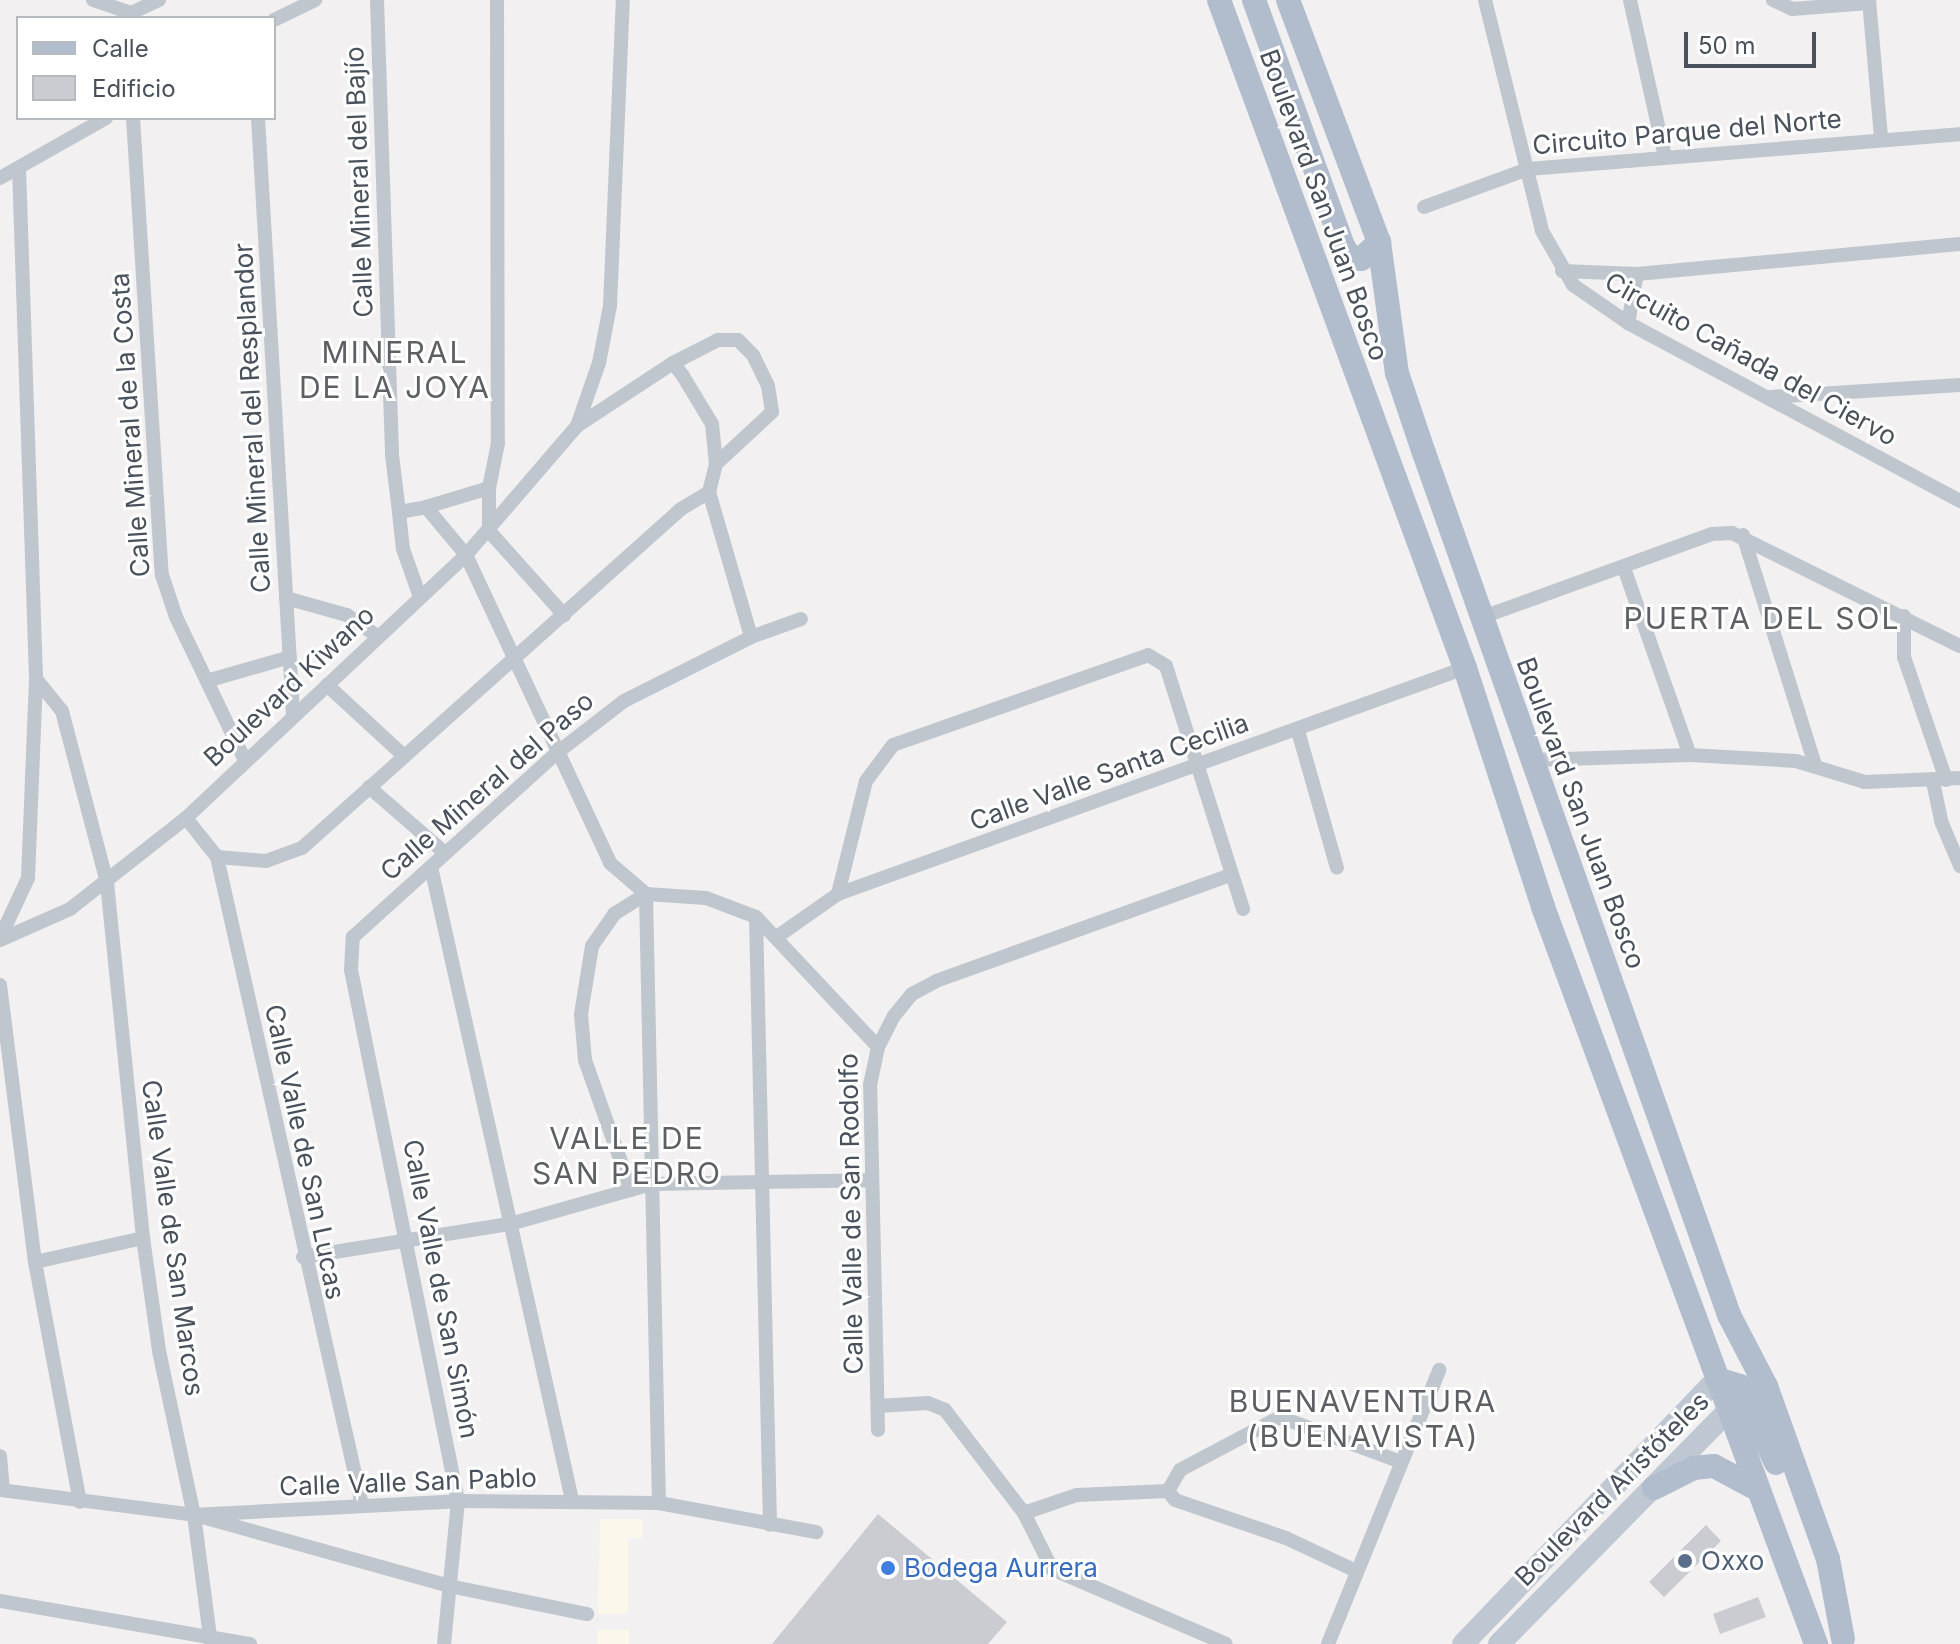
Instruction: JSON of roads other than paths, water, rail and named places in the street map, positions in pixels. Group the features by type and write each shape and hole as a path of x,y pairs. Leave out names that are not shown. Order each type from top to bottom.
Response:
{"main road":[{"name":"Boulevard San Juan Bosco","path":"1219,0 1465,668 1543,907 1729,1391 1757,1489 1816,1644"},
{"path":"1254,0 1343,246 1351,258 1361,259 1379,242"},
{"name":"Boulevard San Juan Bosco","path":"1288,0 1379,242 1397,373 1480,618 1558,829 1729,1315 1766,1386 1828,1559 1844,1641"},
{"path":"1558,829 1555,863 1601,986 1619,1000"},
{"path":"1543,907 1568,897"},
{"name":"Boulevard Aristóteles","path":"1729,1315 1741,1365 1729,1391"},
{"name":"Boulevard San Juan Bosco","path":"1729,1391 1757,1413 1844,1641"},
{"path":"1654,1488 1694,1468 1714,1466 1757,1489"}],"street":[{"path":"93,0 131,13 159,0"},
{"path":"276,19 315,0"},
{"name":"Calle Mineral del Bajío","path":"377,0 392,455 403,549 420,597"},
{"path":"497,0 498,443 489,488 489,531 564,615"},
{"path":"577,426 599,363 610,306 623,0"},
{"name":"Circuito Cañada del Ciervo","path":"1485,0 1542,231 1562,271 1573,285 1628,323 1960,501"},
{"path":"1630,0 1665,156"},
{"path":"1773,0 1792,9 1869,1 1881,138"},
{"path":"0,178 103,120"},
{"name":"Calle Mineral de la Costa","path":"133,120 162,575 176,617 210,680 244,758"},
{"name":"Calle Mineral del Resplandor","path":"258,120 293,715"},
{"name":"Circuito Parque del Norte","path":"1424,207 1528,169 1960,134"},
{"path":"0,939 28,878 36,679 19,168"},
{"path":"1562,271 1637,274 1960,244"},
{"path":"1628,323 1637,274"},
{"path":"577,426 673,363 718,340 738,340 753,355 768,386 772,412 716,464"},
{"path":"673,363 704,405 716,442 716,464 709,492 751,637"},
{"path":"1770,397 1960,385"},
{"name":"Boulevard Kiwano","path":"0,939 38,927 107,883 186,818 244,758 466,555 577,426"},
{"path":"399,512 489,488"},
{"path":"217,857 266,861 290,855 517,658 681,509 709,492"},
{"path":"426,507 466,555 517,658 610,863 646,894 659,1503"},
{"path":"1480,618 1712,534 1743,535 1960,646"},
{"path":"1743,535 1815,765"},
{"path":"1624,568 1690,755"},
{"path":"286,598 347,615 378,637"},
{"path":"1904,616 1904,657 1946,780 1941,821 1960,866"},
{"name":"Calle Mineral del Paso","path":"350,946 359,928 558,752 624,701 751,637 801,619"},
{"path":"838,894 866,781 893,745 1139,656 1156,657 1166,666 1195,768 1243,909"},
{"path":"210,680 290,657"},
{"name":"Calle Valle Santa Cecilia","path":"778,936 838,894 1298,731 1465,668"},
{"name":"Calle Valle de San Marcos","path":"36,679 62,711 107,883 143,1238 159,1351 194,1515 211,1640"},
{"path":"327,685 404,756"},
{"path":"1298,731 1337,868"},
{"path":"1533,760 1690,755 1815,765 1865,782 1946,780"},
{"path":"369,787 445,853"},
{"name":"Calle Valle de San Lucas","path":"186,818 217,857 303,1257 362,1505"},
{"path":"431,867 572,1500"},
{"path":"878,1047 912,994 936,981 1231,875"},
{"path":"631,1190 585,1060 581,1014 592,946 614,914 646,894"},
{"name":"Calle Valle de San Rodolfo","path":"646,894 706,898 756,917 778,936 878,1047 870,1085 878,1430"},
{"path":"756,917 770,1525"},
{"name":"Calle Valle de San Simón","path":"350,946 458,1501 444,1644"},
{"path":"0,985 35,1262 80,1502"},
{"path":"303,1257 510,1224 651,1184 871,1180"},
{"path":"35,1262 143,1238"},
{"path":"1328,1644 1439,1370"},
{"name":"Boulevard Aristóteles","path":"1499,1644 1654,1488 1729,1391"},
{"name":"Boulevard Aristóteles","path":"1463,1644 1729,1391"},
{"path":"878,1406 928,1403 945,1410 1024,1513 1052,1569 1226,1644"},
{"path":"1168,1491 1180,1470 1280,1417 1401,1462"},
{"path":"0,1456 1,1490"},
{"name":"Calle Valle San Pablo","path":"1,1490 194,1515 458,1501 659,1503 816,1532"},
{"path":"1024,1513 1077,1495 1168,1491"},
{"path":"1168,1491 1175,1500 1286,1538 1356,1571"},
{"path":"194,1515 449,1586 587,1614"},
{"path":"0,1601 211,1640 250,1644"}],"place":[{"name":"Oxxo","path":"1685,1561"},
{"name":"Bodega Aurrera","path":"888,1568"}],"district":[{"name":"MINERAL DE LA JOYA","path":"395,369"},
{"name":"PUERTA DEL SOL","path":"1762,618"},
{"name":"VALLE DE SAN PEDRO","path":"627,1155"},
{"name":"BUENAVENTURA (BUENAVISTA)","path":"1363,1418"}]}
